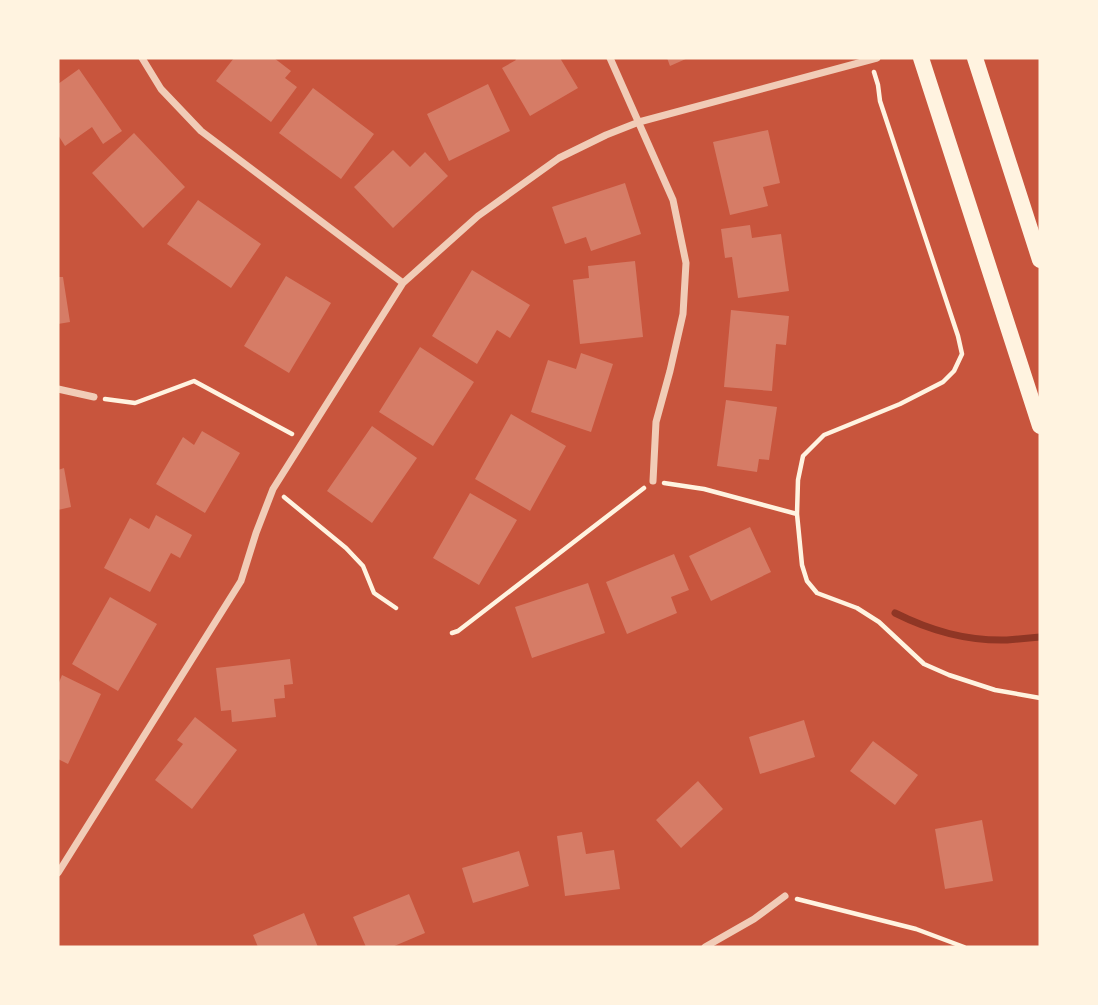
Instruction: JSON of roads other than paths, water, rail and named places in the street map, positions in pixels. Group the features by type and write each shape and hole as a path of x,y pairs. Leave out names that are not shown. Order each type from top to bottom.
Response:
{"main road":[{"path":"921,58 1040,426"},
{"path":"975,58 1040,260"}],"street":[{"path":"142,58 161,89 201,131 402,283"},
{"path":"610,58 673,200 686,263 683,314 656,422 653,481"},
{"path":"58,873 241,581 273,489 402,283 478,216 559,158 606,135 639,122 873,59"},
{"path":"58,389 94,397"},
{"path":"705,947 754,919 785,896"}],"waterway":[{"path":"895,613 935,630 963,637 992,640 1040,637"}]}
